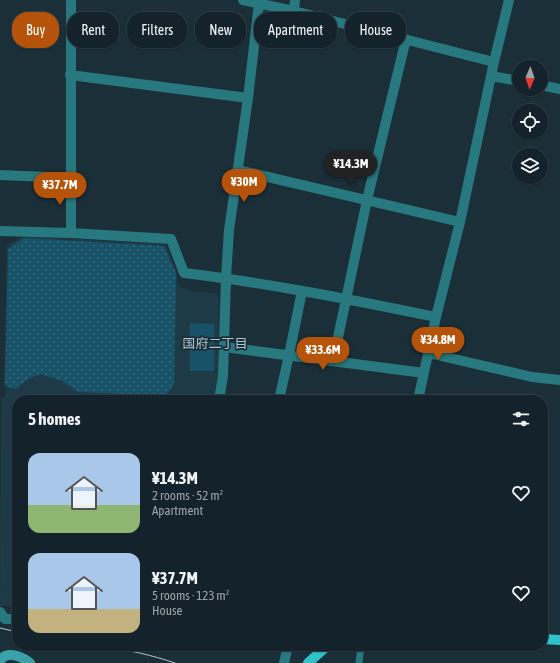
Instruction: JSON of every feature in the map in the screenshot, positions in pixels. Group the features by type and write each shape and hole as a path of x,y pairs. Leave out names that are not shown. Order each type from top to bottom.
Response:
{"main road":[{"path":"548,639 560,640"},
{"path":"308,663 321,651"}],"street":[{"path":"71,0 71,233"},
{"path":"243,0 345,24"},
{"path":"294,0 294,11"},
{"path":"419,395 436,317 460,222 494,62 509,0"},
{"path":"219,395 223,376 226,278 230,230 259,3"},
{"path":"406,39 494,62"},
{"path":"333,361 367,200 404,48"},
{"path":"70,75 248,98"},
{"path":"491,76 512,80"},
{"path":"548,86 560,89"},
{"path":"238,170 460,222"},
{"path":"0,175 71,178"},
{"path":"0,231 71,233 171,239 184,273 226,278 346,298 436,317"},
{"path":"280,395 302,291"},
{"path":"224,347 424,373"},
{"path":"428,353 532,377 560,380"},
{"path":"0,612 5,619 12,619"},
{"path":"284,663 287,651"},
{"path":"0,660 6,656 14,656 23,658 30,663"}],"lane":[{"path":"359,663 360,651"}],"shaded area":[{"path":"22,236 166,244 177,273 178,286 191,291 215,293 219,298 218,381 215,395 12,395 12,606 0,606 1,397 5,397 7,246"},
{"path":"24,238 164,246 176,273 174,385 166,395 78,392 62,381 40,374 27,380 15,389 9,388 5,384 8,249"},
{"path":"190,323 214,324 214,371 190,371"}],"tram line":[{"path":"0,628 12,631"},
{"path":"130,651 175,663"}],"district":[{"name":"国府二丁目","path":"215,343"}]}
